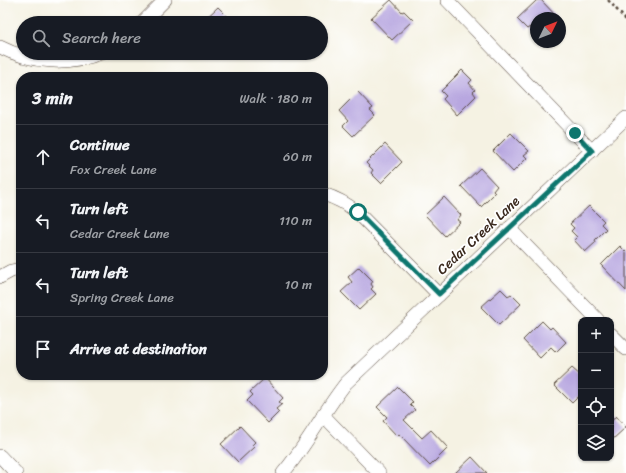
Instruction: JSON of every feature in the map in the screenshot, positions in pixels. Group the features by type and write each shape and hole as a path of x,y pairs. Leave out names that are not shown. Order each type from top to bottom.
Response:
{"street":[{"path":"149,16 165,0"},
{"path":"447,0 592,151"},
{"path":"0,47 16,54"},
{"path":"36,60 71,60"},
{"name":"Cedar Creek Lane","path":"283,473 295,458 323,414 346,384 626,118"},
{"path":"328,196 347,203 358,212 439,294"},
{"path":"509,228 595,317"},
{"path":"0,277 16,270"},
{"path":"614,337 626,349"},
{"path":"323,414 379,473"},
{"path":"0,456 16,473"}],"path":[{"path":"608,0 626,20"}],"building":[{"path":"391,0 402,12 404,11 413,20 392,40 371,18"},
{"path":"537,0 541,0 552,12 530,12 530,27 527,29 517,19"},
{"path":"218,7 227,16 208,16"},
{"path":"462,70 472,80 469,83 475,90 473,92 476,96 457,115 443,99 446,96 441,91"},
{"path":"358,92 373,108 370,110 375,115 353,136 343,126 348,121 339,111"},
{"path":"511,133 529,151 524,155 527,158 513,172 493,151"},
{"path":"385,144 402,162 381,183 371,173 373,170 366,163"},
{"path":"480,168 497,186 493,191 495,193 481,207 461,186"},
{"path":"444,197 461,215 457,220 460,222 445,236 425,215"},
{"path":"589,206 604,221 601,224 606,229 595,240 596,242 585,252 574,240 577,237 571,231 574,228 570,224"},
{"path":"620,246 626,252 626,291 601,265"},
{"path":"359,267 373,281 371,284 373,287 371,289 376,294 359,310 341,292 352,282 348,277"},
{"path":"501,289 508,296 511,294 521,304 499,325 481,307"},
{"path":"542,321 550,329 552,327 566,342 556,352 551,347 540,358 523,340"},
{"path":"572,368 578,373 578,397 572,403 554,385"},
{"path":"263,380 267,380 283,398 279,402 282,404 276,409 279,412 268,423 247,401 253,395 250,392"},
{"path":"398,387 413,402 410,405 415,410 404,420 422,438 431,430 448,448 430,466 399,434 397,436 383,421 387,417 377,407"},
{"path":"616,416 626,427 614,438 614,425 614,418"},
{"path":"240,426 255,442 252,445 254,447 238,462 221,444"},
{"path":"472,457 487,473 455,473"}],"route":[{"path":"358,212 439,294 592,151 575,133"}]}
